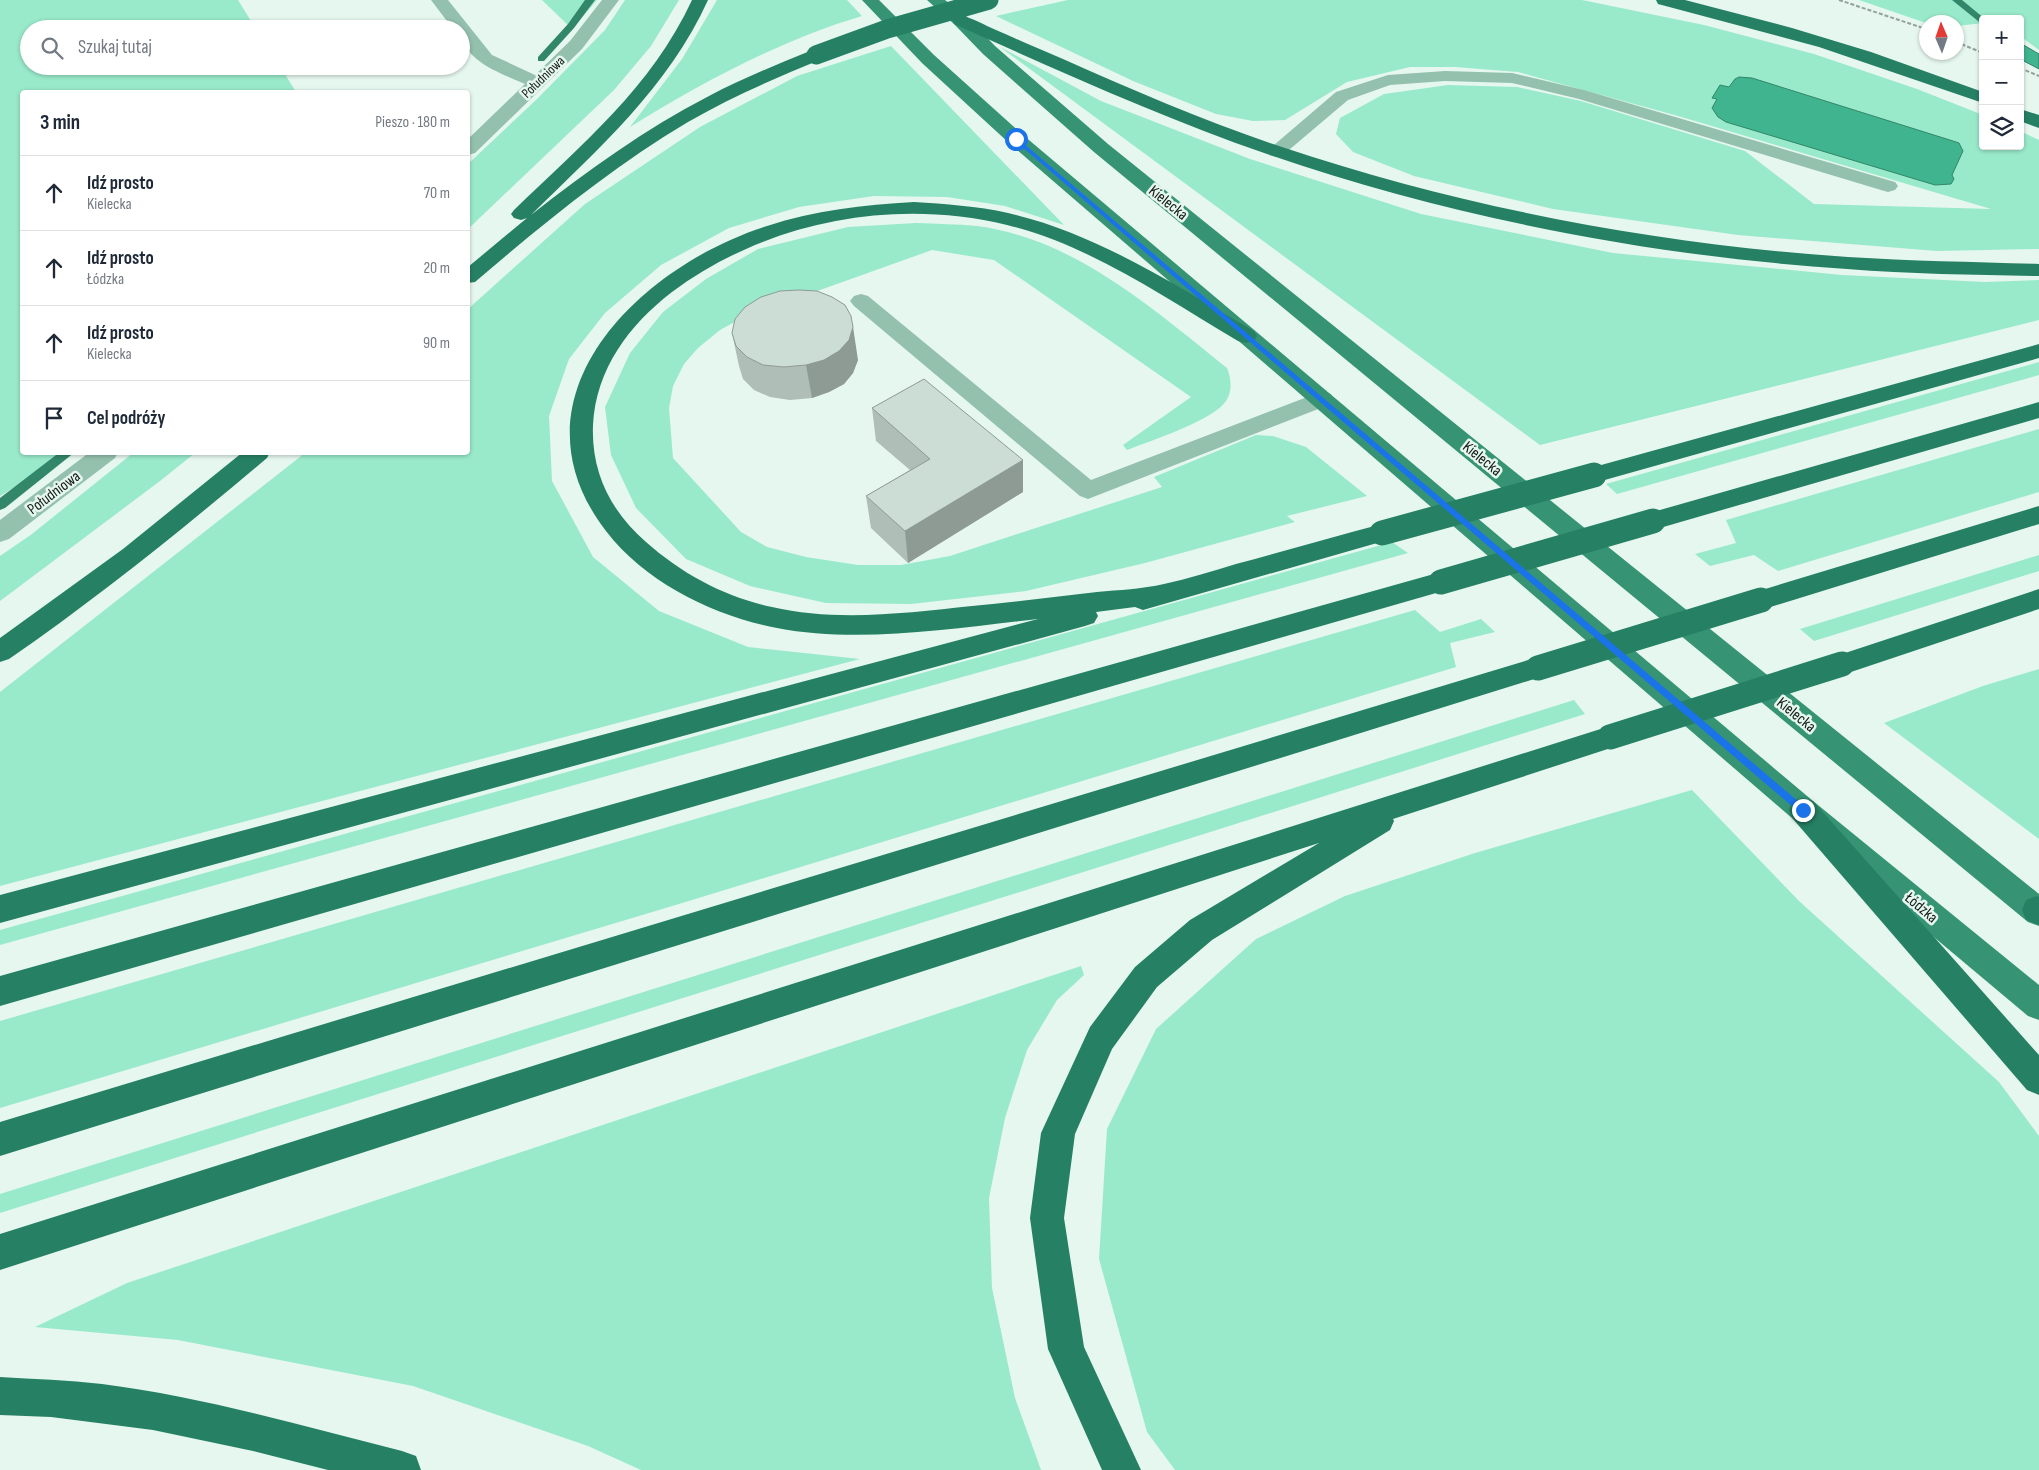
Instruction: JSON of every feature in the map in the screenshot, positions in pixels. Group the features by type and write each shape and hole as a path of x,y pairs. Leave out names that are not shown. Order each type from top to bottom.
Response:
{"highway":[{"path":"470,268 638,97 685,31 700,0"},
{"path":"470,275 577,189 648,140 714,101 816,55 887,29 989,0"},
{"path":"1664,0 1745,19 1828,42 1979,97"},
{"path":"960,20 1152,105 1276,151 1388,185 1449,200 1560,224 1627,236 1743,252 1910,267 2039,270"},
{"path":"2024,116 2039,122"},
{"path":"1160,595 942,619 854,624 798,622 714,599 675,578 647,558 622,534 602,510 590,486 583,451 581,426 584,402 590,380 608,346 633,314 683,273 704,260 763,234 792,224 857,212 892,208 948,209 981,213 1043,229 1130,269 1246,336"},
{"path":"0,909 1013,637 2039,351"},
{"path":"0,991 1442,582 2039,410"},
{"path":"0,652 79,597 144,548 255,455"},
{"path":"0,1139 2039,515"},
{"path":"0,1252 1420,797 1842,664 2039,599"},
{"path":"1122,1470 1066,1348 1047,1218 1058,1133 1101,1038 1146,977 1201,930 1420,797"},
{"path":"1803,810 2039,1079"},
{"path":"0,1396 30,1396 111,1404 230,1426 402,1470"}],"main road":[{"path":"870,0 934,65 1001,126 1803,810"},
{"name":"Kielecka","path":"934,0 960,20 989,50 1101,148 2038,911"},
{"name":"Łódzka","path":"1803,810 2039,1005"}],"street":[{"path":"439,0 455,20"},
{"name":"Południowa","path":"470,147 576,45 611,0"},
{"path":"470,39 486,59 538,83"},
{"path":"1276,151 1342,96 1388,80 1445,76 1512,78 1584,95 1888,186"},
{"path":"861,301 1088,490 1323,400"},
{"name":"Południowa","path":"0,533 103,455"}],"path":[{"path":"1839,0 1919,27"},
{"path":"1964,45 1979,51"},
{"path":"2024,70 2039,76"}],"shaded area":[{"path":"0,0 238,0 250,20 20,20 20,75 286,75 295,90 20,90 20,455 67,455 0,496"},
{"path":"542,0 597,0 572,29"},
{"path":"625,0 679,0 651,46 614,90 470,227 470,162 536,100 605,30"},
{"path":"717,0 847,0 862,16 802,37 742,64 685,94 630,127 682,59"},
{"path":"1068,0 1582,0 1704,25 1814,54 1917,89 1979,113 1979,150 2024,150 2024,133 2039,140 2039,249 1937,251 1738,235 1553,209 1414,176 1353,152 1336,134 1340,118 1384,94 1448,85 1517,87 1581,101 1745,151 1814,204 1991,209 1678,116 1518,72 1455,67 1410,67 1347,82 1285,120 1253,121 1216,114 1133,81 996,16"},
{"path":"1859,0 2039,0 2039,50 2024,39 2024,15 1979,15 1979,23 1964,25 1964,15 1919,15 1919,21"},
{"path":"2024,45 2039,54 2039,69 2024,61"},
{"path":"891,46 1064,225 1005,206 947,197 874,196 799,207 729,228 661,265 605,313 569,359 549,416 552,481 593,557 659,611 748,647 860,659 0,886 0,692 302,455 470,455 470,307 585,204 700,127 797,76"},
{"path":"1000,47 1101,101 1250,159 1421,214 1613,253 1842,275 1985,282 2039,280 2039,320 1540,445"},
{"path":"1739,77 1752,78 1959,143 1963,151 1952,175 1954,179 1951,184 1935,185 1726,122 1718,117 1712,108 1717,99 1712,98 1720,85 1729,87"},
{"path":"916,223 977,226 1013,233 1047,245 1080,261 1141,301 1227,368 1231,384 1230,393 1226,401 1209,415 1195,422 1165,436 1127,450 1123,445 1191,397 994,260 932,250 742,318 720,330 698,348 684,364 673,386 669,408 673,458 741,532 767,547 806,557 858,565 901,565 950,556 1162,487 1154,477 1256,435 1273,436 1306,447 1367,496 1287,516 1295,522 1145,563 1026,591 911,604 826,603 750,586 686,559 636,508 611,455 605,407 630,353 663,312 706,279 758,249 848,227"},
{"path":"2039,362 2039,375 1617,494 1606,484"},
{"path":"2039,429 2039,492 1778,571 1754,555 1710,566 1695,554 1736,543 1726,520"},
{"path":"131,455 192,455 0,601 0,556 32,534"},
{"path":"1392,542 1408,553 0,945 0,930"},
{"path":"2039,555 2039,571 1814,641 1800,629"},
{"path":"1415,610 1440,632 1481,619 1495,632 1450,643 1456,667 669,907 0,1108 0,1021"},
{"path":"2039,669 2039,839 1884,723 1983,686"},
{"path":"1574,700 1585,714 0,1213 0,1194"},
{"path":"1692,790 1799,901 1999,1082 2039,1136 2039,1470 1175,1470 1147,1432 1099,1259 1107,1129 1156,1029 1256,939 1345,896 1475,853"},
{"path":"1081,966 1084,975 1057,1000 1027,1050 1005,1118 989,1198 992,1288 1015,1398 1041,1470 641,1470 588,1446 413,1386 178,1340 35,1327 127,1283"}],"building":[{"path":"780,291 817,291 845,305 851,316 853,327 849,340 839,351 824,360 806,365 784,367 763,365 747,357 736,346 732,333 735,319 745,307 761,297"},
{"path":"924,379 1023,460 905,531 866,496 930,459 872,408"}],"waterway":[{"path":"541,59 571,26 590,0"},
{"path":"1957,0 1979,19"},
{"path":"0,505 65,455"}],"route":[{"path":"1016,139 1803,810"}]}
